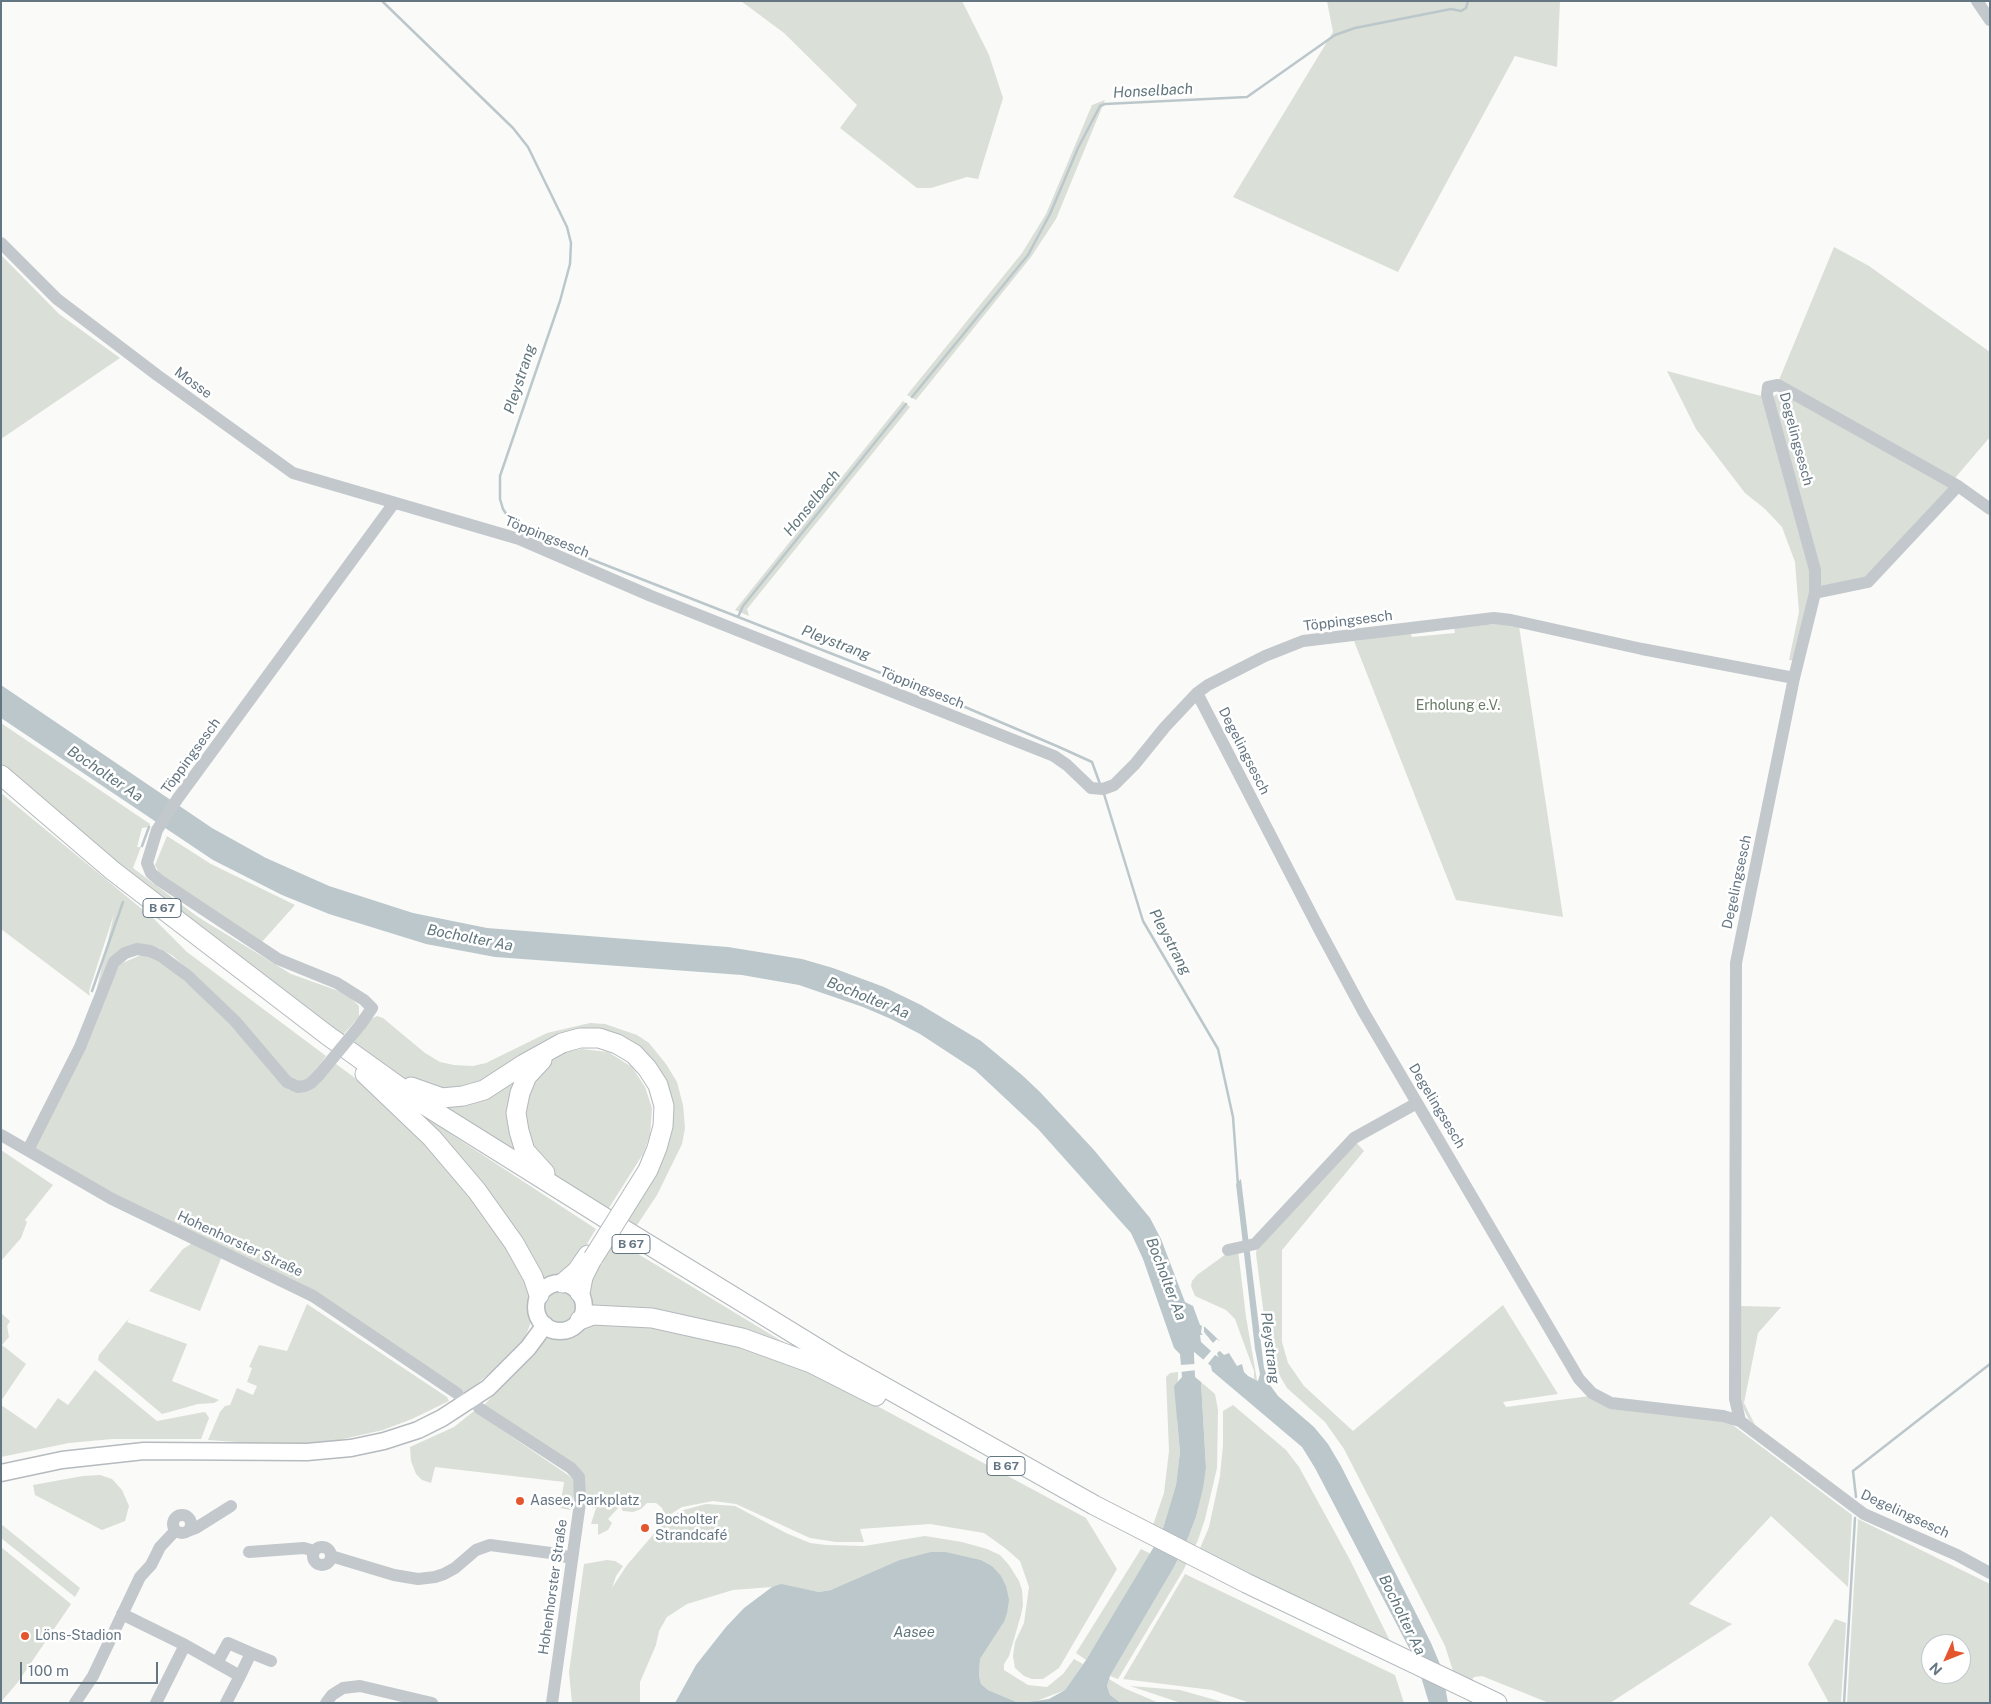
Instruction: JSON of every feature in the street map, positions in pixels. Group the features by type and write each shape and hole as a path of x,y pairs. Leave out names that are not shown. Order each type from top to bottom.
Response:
{"highway":[{"name":"B 67","path":"1,775 113,871 327,1035 426,1106 840,1362 1092,1509"},
{"name":"B 67","path":"1,785 109,877 254,992 423,1111 674,1271 922,1419"},
{"name":"B 67","path":"327,1035 400,1081 419,1091 442,1098 463,1096 484,1090 530,1060 562,1043 580,1038 599,1038 617,1044 634,1054 647,1068 658,1085 664,1106 663,1126 657,1148 648,1170 630,1192"},
{"name":"B 67","path":"580,1293 583,1277 591,1256 630,1192 652,1147 656,1114 654,1092 634,1063 617,1051 598,1043 574,1044 552,1053 535,1066 527,1076 520,1093 516,1113 525,1151 538,1167 602,1216"},
{"name":"B 67","path":"348,1058 432,1138 453,1161 514,1243 533,1277 539,1295"},
{"name":"B 67","path":"563,1283 591,1256"},
{"name":"B 67","path":"580,1320 593,1315 652,1318 742,1338 811,1363 1092,1509 1480,1703"},
{"name":"B 67","path":"1340,1633 1497,1703"}],"main road":[{"path":"563,1283 575,1288 580,1293 584,1306 580,1320 575,1326 560,1331 545,1325 537,1314 537,1301 539,1295 549,1285 563,1283"},
{"path":"1,1473 62,1460 144,1451 307,1452 351,1448 392,1439 418,1430 442,1418 488,1388 528,1348 545,1325"}],"street":[{"path":"1977,1 1990,20"},
{"name":"Mosse","path":"1,243 57,299 157,375 293,472 394,503"},
{"name":"Degelingsesch","path":"1740,1421 1735,1399 1736,963 1794,678 1815,592 1813,561 1767,394 1768,387 1778,385 1958,486 1990,509"},
{"path":"1815,592 1868,582 1958,486"},
{"name":"Töppingsesch","path":"28,1150 80,1047 114,962 125,953 137,949 150,951 162,956 194,982 235,1021 287,1082 292,1085 305,1086 311,1083 361,1024 372,1008 364,1000 338,984 278,960 159,880 151,872 147,863 157,830 178,798 394,503 519,539 651,596 1054,756 1067,765 1091,788 1103,789 1114,785 1135,764 1165,727 1197,693 1208,685 1303,641 1494,618 1511,620 1642,650 1794,678"},
{"name":"Degelingsesch","path":"1197,693 1342,973 1579,1379 1592,1393 1611,1403 1723,1416 1740,1421 1864,1514 1957,1555 1990,1573"},
{"path":"1234,1248 1253,1245 1354,1138 1417,1103"},
{"name":"Hohenhorster Straße","path":"1,1135 112,1199 312,1296 458,1394"},
{"name":"Hohenhorster Straße","path":"479,1408 571,1468 579,1477 580,1503 552,1703"},
{"path":"75,1703 94,1676 140,1577 151,1565 160,1547 182,1531 196,1528 231,1506"},
{"path":"249,1552 304,1548 314,1551 313,1560 320,1566 326,1564 331,1556 394,1575 418,1580 436,1578 454,1568 476,1550 490,1545 558,1554 572,1558"},
{"path":"122,1614 185,1645 240,1676"},
{"path":"217,1663 228,1642 271,1661"},
{"path":"156,1703 185,1645"},
{"path":"226,1703 250,1653"},
{"path":"326,1703 332,1695 343,1688 360,1686 432,1703"}],"green space":[{"path":"741,1 962,1 989,55 1003,98 978,179 967,177 931,188 917,188 840,128 857,105 784,33"},
{"path":"1327,1 1560,1 1557,67 1515,56 1398,272 1233,197 1333,32"},
{"path":"1105,100 1056,219 1031,257 916,400 907,395 1022,253 1046,214 1092,105"},
{"path":"1834,247 1869,266 1990,352 1990,437 1955,478 1779,380"},
{"path":"1,255 59,314 120,358 1,439"},
{"path":"1667,371 1765,397 1771,398 1778,393 1785,394 1952,486 1867,578 1817,590 1796,661 1789,660 1799,612 1795,562 1782,527 1765,509 1745,493 1696,429"},
{"path":"903,401 910,407 747,609 749,616 735,610"},
{"name":"Erholung e.V.","path":"1496,624 1519,626 1563,917 1456,900 1354,641 1410,632 1412,637 1455,633 1454,628"},
{"path":"1,723 150,824 149,827 142,828 137,847 141,847 133,868 198,917 291,974 347,994 359,1006 359,1017 342,1036 190,925 1,769"},
{"path":"1,793 154,919 187,952 326,1056 310,1078 299,1083 288,1078 215,995 173,956 159,948 139,945 120,951 96,992 114,914 89,991 90,996 1,929"},
{"path":"167,836 211,864 295,905 260,944 159,873 155,865"},
{"path":"141,955 153,957 166,965 214,1006 289,1090 336,1064 370,1089 403,1118 486,1215 527,1284 530,1293 531,1322 525,1338 502,1363 466,1393 407,1354 129,1203 33,1148 120,964"},
{"path":"377,1016 383,1018 425,1053 440,1062 454,1065 473,1066 486,1063 547,1033 590,1023 605,1024 637,1035 649,1043 666,1064 677,1082 683,1105 685,1128 682,1144 657,1195 635,1228 624,1223 652,1170 663,1084 594,1034 476,1089 419,1088 352,1044 371,1019"},
{"path":"582,1049 608,1052 632,1067 645,1087 652,1108 650,1135 643,1154 607,1211 560,1180 539,1161 521,1119 531,1078 543,1062 560,1053"},
{"path":"527,1067 517,1091 532,1164 433,1100"},
{"path":"411,1108 596,1229 569,1273 541,1284"},
{"path":"1355,1141 1364,1151 1282,1250 1282,1342 1288,1363 1304,1386 1353,1431 1503,1305 1558,1394 1503,1402 1506,1407 1590,1396 1726,1420 1852,1515 1848,1587 1771,1516 1689,1604 1732,1624 1610,1703 1549,1703 1482,1676 1474,1677 1470,1683 1455,1677 1445,1646 1344,1449 1325,1422 1287,1388 1270,1352 1256,1254 1257,1246"},
{"path":"1,1150 53,1185 25,1220 27,1222 21,1238 1,1261"},
{"path":"615,1240 808,1357 597,1308 591,1304 586,1295 587,1285"},
{"path":"194,1242 222,1256 200,1311 149,1291 183,1249"},
{"path":"1238,1250 1246,1317 1257,1380 1254,1379 1254,1371 1235,1319 1226,1310 1195,1296 1191,1286 1192,1281 1197,1275 1226,1254"},
{"path":"559,1289 566,1290 572,1294 576,1300 576,1314 572,1320 566,1324 559,1325 552,1324 546,1320 542,1314 541,1307 542,1300 546,1294 552,1290"},
{"path":"307,1304 447,1397 449,1401 412,1419 383,1430 339,1440 312,1444 265,1444 208,1440 220,1412 225,1406 230,1405 237,1388 253,1395 257,1386 247,1382 252,1368 249,1367 259,1345 287,1351"},
{"path":"1740,1306 1781,1307 1758,1333 1744,1403 1755,1425 1749,1420 1739,1400"},
{"path":"1,1313 10,1321 7,1326 9,1337 2,1345 26,1364 1,1401"},
{"path":"129,1318 127,1322 187,1344 172,1381 219,1400 214,1403 198,1404 162,1414 98,1360 99,1355"},
{"path":"589,1321 633,1324 679,1332 732,1344 778,1360 838,1385 1086,1518 1117,1569 1059,1668 1043,1679 1032,1679 1024,1676 1015,1668 1013,1656 1015,1642 1024,1623 1029,1587 1020,1561 984,1533 930,1524 860,1529 864,1542 836,1542 810,1538 736,1504 713,1501 682,1507 666,1517 662,1508 656,1503 647,1503 641,1509 633,1512 623,1511 620,1506 608,1519 612,1523 608,1530 598,1535 598,1524 591,1524 596,1508 592,1508 586,1497 578,1467 484,1405 538,1346 549,1337 563,1337"},
{"path":"95,1370 157,1421 206,1413 209,1418 201,1439 112,1439 69,1443 1,1457 1,1405 36,1429 58,1398 68,1405"},
{"path":"1178,1372 1177,1420 1180,1452 1176,1485 1162,1532 1152,1528 1164,1493 1169,1451 1166,1377 1170,1373"},
{"path":"1201,1382 1215,1394 1218,1410 1217,1468 1205,1519 1198,1540 1183,1571 1118,1679 1110,1676 1174,1567 1196,1517 1206,1468"},
{"path":"1233,1405 1286,1450 1299,1467 1350,1560 1393,1647 1198,1553 1209,1527 1220,1476 1223,1445 1223,1411"},
{"path":"474,1411 573,1479 574,1495 571,1510 560,1508 564,1482 435,1467 431,1483 422,1480 416,1474 411,1461 410,1447 454,1427"},
{"path":"100,1475 112,1479 122,1490 129,1506 125,1521 102,1530 35,1495 33,1485 83,1476"},
{"path":"706,1504 735,1506 786,1533 810,1543 864,1546 925,1536 962,1542 987,1549 1000,1555 1009,1565 1022,1590 1023,1605 1021,1615 1009,1656 1004,1664 1004,1670 1028,1685 1047,1687 1063,1674 1074,1659 1083,1664 1065,1690 1034,1702 1019,1703 988,1690 981,1684 979,1676 980,1659 1004,1622 992,1566 981,1560 945,1552 831,1590 819,1592 781,1585 733,1590 687,1604 667,1617 659,1631 656,1645 640,1682 640,1703 572,1703 569,1672 584,1564 607,1560 615,1561 623,1566 616,1576 612,1588 627,1565 665,1521 680,1511"},
{"path":"1858,1519 1990,1584 1990,1703 1847,1703"},
{"path":"1,1524 80,1588 75,1597 1,1538"},
{"name":"Löns-Stadion","path":"1,1547 71,1604 18,1682 1,1702"},
{"path":"1141,1549 1151,1554 1086,1660 1076,1653"},
{"path":"1185,1574 1395,1675 1404,1703 1250,1703 1212,1690 1123,1679"},
{"path":"1835,1619 1846,1623 1841,1703 1829,1703 1808,1664"},
{"path":"1109,1679 1124,1688 1159,1703 1121,1703 1110,1695 1107,1686"},
{"path":"1130,1686 1180,1690 1226,1703 1181,1703"}],"water":[{"name":"Bocholter Aa","path":"1,685 212,828 266,858 329,886 413,913 487,928 728,947 802,959 833,968 884,987 921,1005 981,1041 1022,1075 1094,1150 1150,1218 1161,1239 1185,1302 1193,1306 1200,1325 1205,1327 1224,1345 1237,1366 1242,1364 1244,1372 1258,1381 1260,1374 1255,1349 1236,1184 1241,1179 1264,1368 1270,1385 1278,1396 1314,1427 1328,1444 1341,1466 1431,1643 1442,1669 1448,1703 1429,1703 1414,1654 1409,1648 1315,1468 1302,1447 1212,1371 1211,1366 1194,1352 1195,1377 1201,1382 1206,1468 1203,1488 1196,1517 1186,1543 1110,1676 1107,1686 1110,1695 1121,1703 1023,1703 1049,1699 1065,1690 1086,1660 1161,1535 1176,1485 1180,1452 1174,1386 1182,1377 1180,1354 1174,1348 1143,1259 1131,1233 1038,1129 975,1070 920,1034 891,1019 863,1007 799,985 742,975 495,957 426,944 329,914 282,895 213,860 1,718"},
{"name":"Aasee","path":"931,1552 946,1552 981,1560 992,1566 1001,1576 1006,1586 1009,1600 1007,1613 1004,1622 980,1659 979,1676 981,1684 988,1690 1019,1703 675,1703 696,1665 726,1627 744,1608 772,1587 781,1584 819,1592 831,1590 900,1560"}],"pier":[{"path":"1202,1325 1204,1326 1204,1332 1213,1343 1217,1339 1219,1341 1221,1339 1229,1353 1224,1355 1220,1351 1218,1352 1219,1357 1215,1355 1206,1366 1196,1357 1197,1370 1180,1372 1179,1365 1195,1364 1194,1352 1203,1360 1211,1351 1201,1342 1200,1335 1203,1335 1201,1333"}],"waterway":[{"name":"Pleystrang","path":"382,1 513,128 528,147 567,227 571,243 570,264 560,301 500,476 500,499 503,509 514,526 529,535 932,693 1059,747 1092,762 1100,784"},
{"name":"Honselbach","path":"912,397 1028,255 1050,214 1078,148 1100,106 1105,104 1247,97 1335,35 1355,28 1451,9 1461,11 1466,8 1468,1"},
{"name":"Honselbach","path":"738,617 743,606 906,404"},
{"name":"Pleystrang","path":"1104,794 1143,921 1218,1049 1233,1117 1238,1185"},
{"path":"142,846 149,827"},
{"path":"92,991 123,902"},
{"path":"1856,1497 1853,1471 1990,1364"},
{"path":"1844,1703 1855,1518"}],"place":[{"name":"Aasee, Parkplatz","path":"520,1501"},
{"name":"Bocholter Strandcafé","path":"645,1528"},
{"name":"Löns-Stadion","path":"25,1636"}]}
